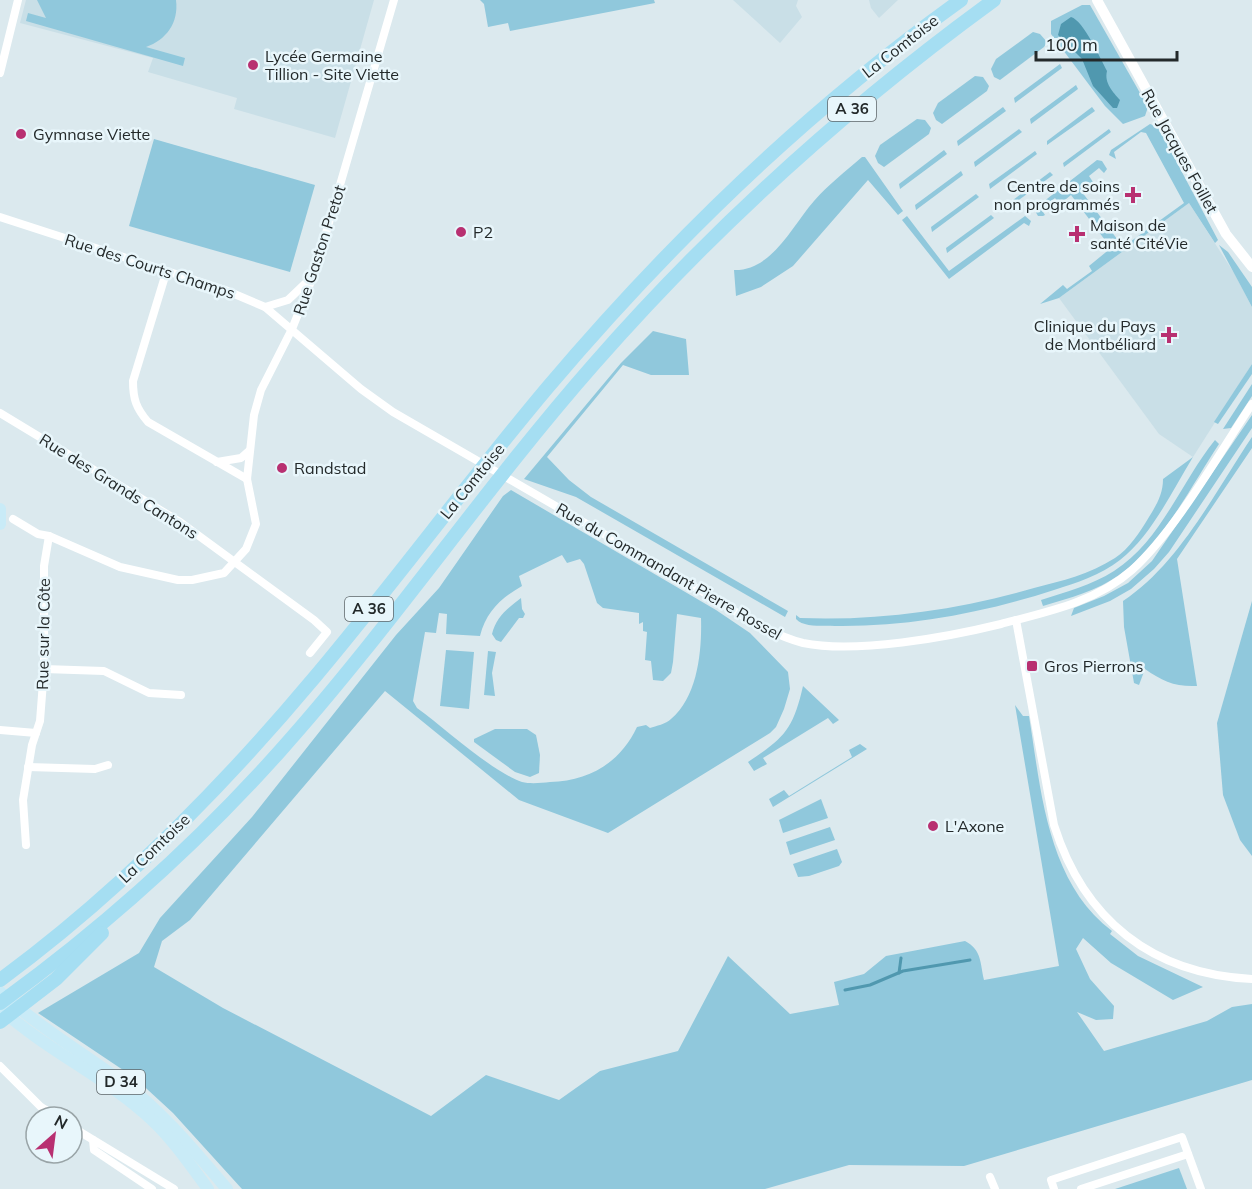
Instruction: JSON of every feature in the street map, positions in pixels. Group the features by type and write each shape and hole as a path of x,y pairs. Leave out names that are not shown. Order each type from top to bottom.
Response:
{"highway":[{"path":"895,49 950,0"},
{"name":"La Comtoise","path":"0,980 121,880 241,760 314,678 548,387 676,246 769,156 895,49 961,0"},
{"name":"La Comtoise","path":"0,1022 35,996 71,964 225,810 287,743 386,623 529,440 594,364 682,268 745,205 826,131 915,58 994,0"},
{"name":"La Comtoise","path":"0,1006 137,896"}],"main road":[{"name":"Rue Jacques Foillet","path":"1097,0 1226,234 1252,267"},
{"path":"0,509 0,524"},
{"name":"D 34","path":"0,992 32,1020 126,1085 157,1112 228,1189"},
{"name":"D 34","path":"0,1006 21,1027 122,1095 154,1122 208,1189"}],"street":[{"path":"0,73 18,0"},
{"name":"Rue Gaston Pretot","path":"235,563 252,539 256,524 247,479 249,451 261,390 292,329 314,274 394,0"},
{"name":"Rue des Courts Champs","path":"0,217 166,273 225,290 265,307 292,329"},
{"path":"166,273 133,381 133,397 137,409 148,422 247,479"},
{"path":"265,307 288,300 305,286 314,274"},
{"name":"Rue du Commandant Pierre Rossel","path":"292,329 382,405 726,606 786,638 806,643 899,642 971,631 1081,601 1113,584 1137,565 1174,520 1252,405"},
{"name":"Rue des Grands Cantons","path":"0,413 180,522 235,563 248,569 327,632 310,653"},
{"path":"218,462 241,458 249,451"},
{"path":"13,519 39,534 49,536 120,567 178,580 213,577 235,563"},
{"name":"Rue sur la Côte","path":"26,845 23,801 28,767 40,721 44,669 44,566 49,536"},
{"path":"1016,620 1054,825 1064,856 1076,881 1100,912 1122,933 1162,957 1191,970 1220,977 1252,979"},
{"path":"44,669 80,668 104,671 149,693 181,695"},
{"path":"0,730 36,733"},
{"path":"28,767 95,769 108,765"},
{"path":"0,1066 39,1105"},
{"path":"84,1134 174,1189"},
{"path":"1054,1189 1051,1180 1182,1137 1201,1189"},
{"path":"93,1140 94,1150 152,1189"},
{"path":"1081,1189 1188,1154"},
{"path":"990,1177 995,1189"}],"shaded area":[{"name":"Lycée Germaine Tillion - Site Viette","path":"26,0 374,0 335,138 234,109 237,98 148,72 153,58 20,23"},
{"path":"37,0 176,0 175,16 170,30 160,40 146,47 185,58 183,66 26,21 28,13 46,18"},
{"path":"480,0 654,0 655,3 510,31 508,23 488,27 484,4"},
{"path":"733,0 798,0 796,6 802,17 780,43"},
{"path":"869,0 898,0 879,18 871,8"},
{"path":"1082,5 1090,5 1148,107 1145,116 1123,124 1105,106 1051,34 1051,21"},
{"path":"1071,17 1086,32 1107,71 1108,83 1120,100 1117,108 1113,108 1093,86 1082,59 1058,35 1061,24"},
{"path":"1033,32 1040,34 1047,42 1044,47 1000,80 994,77 991,69 996,59"},
{"path":"1060,64 1062,68 1015,103 1014,98"},
{"path":"975,76 983,77 989,86 987,91 942,124 936,120 933,113 938,103"},
{"path":"1076,85 1078,89 1031,124 1030,119"},
{"path":"1003,107 1006,111 958,146 957,141"},
{"path":"1092,107 1095,111 1047,145 1047,141"},
{"path":"917,119 925,120 931,128 929,134 884,167 878,163 875,156 880,145"},
{"path":"1150,124 1158,127 1218,240 1215,243 1189,203 1059,298 1040,304 1063,285 1067,289 1092,271 1089,266 1111,248 1071,195 1060,204 1055,198 1041,209 1045,215 1043,216 1038,216 1034,209 1097,160 1102,161 1107,169 1104,173 1099,168 1089,176 1093,182 1082,192 1123,247 1184,203 1146,133 1141,132 1114,152 1116,159 1109,155 1111,150"},
{"path":"1019,129 1022,132 975,167 974,162"},
{"path":"1109,129 1111,132 1064,167 1063,163"},
{"path":"154,139 315,185 290,272 129,226"},
{"path":"944,150 947,154 900,189 899,184"},
{"path":"1035,151 1037,154 990,189 989,184"},
{"path":"862,157 865,157 903,211 898,215 868,180 793,266 761,287 736,296 734,270 759,263 770,255 819,195"},
{"path":"961,171 963,175 916,210 915,205"},
{"path":"1050,172 1053,175 1005,210 1005,206"},
{"path":"976,194 979,197 932,232 931,227"},
{"name":"Clinique du Pays de Montbéliard","path":"1189,203 1234,273 1252,307 1252,364 1193,457 1159,434 1059,298"},
{"path":"991,215 994,218 947,253 946,248"},
{"path":"907,216 949,271 1025,216 1031,221 1029,226 1024,223 949,279 902,220"},
{"path":"1219,245 1228,252 1252,287 1252,307"},
{"path":"653,331 686,339 689,375 651,375 623,365 547,457 569,480 591,497 788,611 785,617 576,497 524,479 621,363"},
{"path":"1252,364 1252,374 1218,424 1214,422"},
{"path":"1252,384 1252,396 1231,428 1223,429"},
{"path":"1252,415 1252,428 1169,552 1154,569 1131,589 1110,601 1071,616 1074,608 1128,583 1152,561"},
{"path":"1252,437 1252,448 1177,559 1197,686 1169,682 1145,669 1139,685 1134,683 1124,627 1123,601 1162,568 1179,547"},
{"path":"1215,440 1219,444 1174,515 1134,563 1102,585 1043,606 1041,600 1079,588 1114,571 1145,544"},
{"path":"1193,457 1161,512 1142,538 1120,560 1088,578 1027,598 973,612 918,621 835,626 809,625 796,619 796,615 800,618 859,618 947,608 1005,596 1086,573 1115,558 1130,545 1157,503 1163,479"},
{"path":"511,490 716,610 750,633 788,672 790,689 776,727 770,733 608,833 519,800 385,691 190,920 162,941 154,967 223,1008 431,1116 486,1075 559,1100 600,1071 678,1051 728,956 790,1014 839,1005 834,982 864,974 886,956 965,941 975,948 984,980 1059,966 1015,705 1023,716 1029,716 1043,804 1060,861 1073,887 1090,911 1112,931 1110,934 1138,956 1203,987 1173,1000 1111,963 1083,938 1076,949 1090,979 1114,1006 1113,1019 1096,1020 1077,1012 1104,1051 1207,1021 1232,1007 1252,1004 1252,1080 964,1166 849,1165 765,1189 242,1189 173,1113 135,1078 38,1013 139,953 160,918 252,817 396,635 439,588 503,496","holes":["562,555 567,563 580,559 584,564 597,603 603,608 639,613 639,624 643,622 643,631 647,632 645,660 651,661 653,680 663,681 671,673 677,614 701,618 699,658 693,686 680,710 664,724 650,728 646,725 637,727 622,751 602,768 564,781 522,782 497,769 417,708 413,701 425,632 436,633 439,613 447,614 446,634 480,636 495,606 522,586 519,576"]},
{"path":"521,598 525,614 523,618 519,618 501,642 496,640 492,634 496,623 507,609"},
{"path":"1252,601 1252,856 1240,840 1223,795 1217,723"},
{"path":"446,650 474,652 469,709 440,706"},
{"path":"488,651 496,652 492,673 495,696 484,695"},
{"path":"803,686 839,720 833,724 828,718 763,758 767,764 754,771 748,762 785,732 795,713"},
{"path":"495,729 527,729 536,735 540,755 539,773 530,777 515,772 474,742 474,739"},
{"path":"860,744 867,749 773,807 769,799 784,790 789,796 852,757 849,750"},
{"path":"821,799 828,818 783,833 779,820"},
{"path":"830,827 835,840 790,855 786,842"},
{"path":"837,849 842,862 839,866 809,876 798,877 793,864"},
{"path":"1179,1168 1187,1189 1115,1189"}],"waterway":[{"path":"899,973 901,958"},
{"path":"845,990 870,985 903,971 970,960"}],"place":[{"name":"Lycée Germaine Tillion - Site Viette","path":"253,65"},
{"name":"Gymnase Viette","path":"21,134"},
{"name":"Centre de soins non programmés","path":"1133,195"},
{"name":"P2","path":"461,232"},
{"name":"Maison de santé CitéVie","path":"1077,234"},
{"name":"Clinique du Pays de Montbéliard","path":"1169,335"},
{"name":"Randstad","path":"282,468"},
{"name":"Gros Pierrons","path":"1032,666"},
{"name":"L'Axone","path":"933,826"}]}
